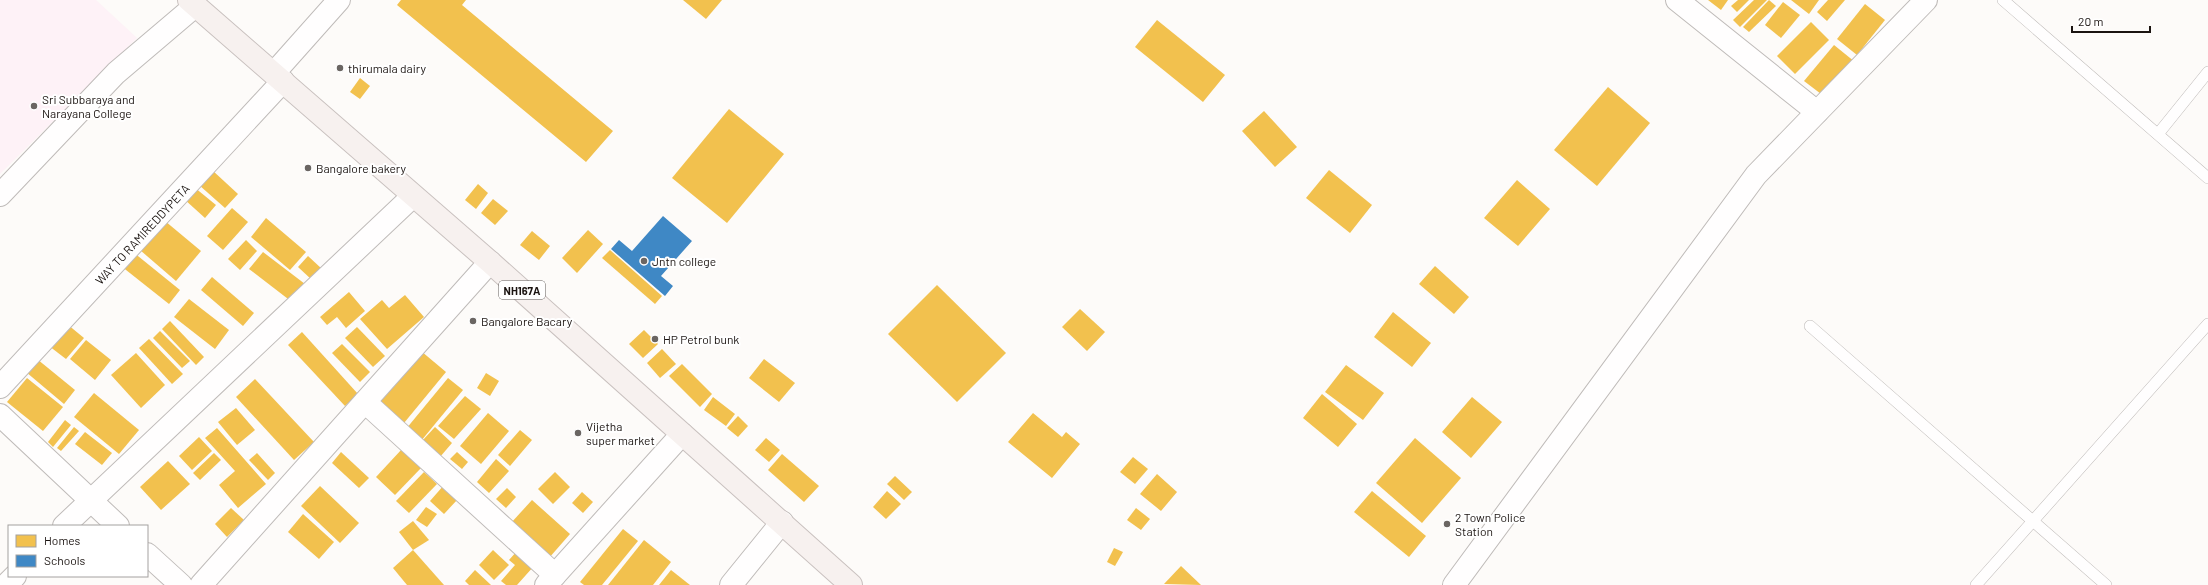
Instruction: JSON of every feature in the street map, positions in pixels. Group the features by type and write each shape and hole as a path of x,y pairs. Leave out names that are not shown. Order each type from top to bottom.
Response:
{"highway":[{"name":"NH167A","path":"193,3 490,262 851,585"}],"street":[{"name":"WAY TO RAMIREDDYPETA","path":"0,386 279,77 339,0"},
{"path":"1677,0 1817,112"},
{"path":"0,195 116,73 193,3"},
{"path":"1454,585 1756,175 1817,112 1918,3"},
{"path":"65,525 413,196"},
{"path":"201,585 490,262"},
{"path":"365,402 551,580 682,434"},
{"path":"0,416 117,525"},
{"path":"731,585 782,522"},
{"path":"148,555 181,585"},
{"path":"6,585 14,577"}],"lane":[{"path":"2003,0 2208,178"},
{"path":"2158,134 2208,72"},
{"path":"1976,585 2208,324"},
{"path":"1810,326 2106,585"}],"shaded area":[{"name":"Sri Subbaraya and Narayana College","path":"0,0 96,0 137,38 0,174"}],"building: Homes":[{"path":"401,0 466,0 462,5 613,131 586,162 397,5"},
{"path":"683,0 722,0 706,19"},
{"path":"1708,0 1728,0 1721,10"},
{"path":"1738,0 1749,0 1737,12 1731,6"},
{"path":"1754,0 1767,0 1740,27 1733,20"},
{"path":"1769,0 1776,6 1749,32 1743,27"},
{"path":"1791,0 1819,0 1809,14"},
{"path":"1828,0 1845,0 1827,21 1817,12"},
{"path":"1783,2 1800,15 1781,38 1765,25"},
{"path":"1865,4 1885,20 1857,55 1837,39"},
{"path":"1157,20 1225,75 1203,102 1135,47"},
{"path":"1811,22 1829,40 1795,74 1777,56"},
{"path":"1834,45 1855,62 1825,97 1804,81"},
{"path":"360,78 370,86 360,99 350,92"},
{"path":"1608,87 1650,123 1597,186 1554,150"},
{"path":"729,109 784,154 727,223 672,178"},
{"path":"1264,111 1297,147 1275,167 1242,131"},
{"path":"212,170 238,194 225,208 199,185"},
{"path":"1329,170 1372,205 1350,233 1306,198"},
{"path":"1517,180 1550,209 1518,246 1484,218"},
{"path":"478,184 488,193 476,209 465,200"},
{"path":"194,187 216,205 205,218 184,199"},
{"path":"493,199 508,211 495,225 481,213"},
{"path":"232,208 248,222 223,250 207,236"},
{"path":"266,218 306,252 290,270 251,237"},
{"path":"165,221 201,251 176,281 140,250"},
{"path":"588,230 603,244 577,273 562,258"},
{"path":"532,231 550,246 539,260 520,245"},
{"path":"246,240 257,251 240,270 228,259"},
{"path":"610,250 662,296 655,304 602,258"},
{"path":"133,252 180,290 169,304 121,266"},
{"path":"263,252 305,284 292,302 249,269"},
{"path":"308,256 322,269 312,280 298,267"},
{"path":"1435,266 1469,297 1454,314 1419,284"},
{"path":"212,277 254,313 243,326 201,290"},
{"path":"937,285 1006,353 957,402 888,334"},
{"path":"349,292 365,311 346,328 337,317 327,325 320,317"},
{"path":"405,295 424,317 387,349 360,319 382,300 389,308"},
{"path":"189,299 229,330 215,349 174,317"},
{"path":"1080,309 1105,332 1087,351 1062,327"},
{"path":"1393,312 1431,343 1412,367 1374,337"},
{"path":"170,321 204,357 196,365 162,329"},
{"path":"67,324 84,338 66,359 49,346"},
{"path":"357,327 385,356 373,367 345,338"},
{"path":"644,330 658,344 643,358 629,344"},
{"path":"160,331 190,361 182,368 153,338"},
{"path":"302,332 358,394 345,406 288,345"},
{"path":"149,339 183,374 172,384 139,348"},
{"path":"86,340 111,360 95,380 70,359"},
{"path":"342,344 370,372 360,382 332,353"},
{"path":"662,349 676,364 660,378 647,363"},
{"path":"421,351 446,372 404,423 379,403"},
{"path":"136,353 165,385 141,408 111,375"},
{"path":"37,359 75,390 64,404 26,372"},
{"path":"764,359 795,383 779,402 749,378"},
{"path":"682,364 712,394 700,407 669,376"},
{"path":"1346,365 1384,393 1363,420 1325,392"},
{"path":"486,373 499,381 490,396 477,388"},
{"path":"27,378 63,407 43,431 7,402"},
{"path":"448,378 463,390 421,441 406,429"},
{"path":"255,379 314,442 294,460 236,397"},
{"path":"94,393 139,430 119,454 74,417"},
{"path":"1322,394 1357,424 1338,447 1303,418"},
{"path":"465,396 481,409 454,439 438,426"},
{"path":"713,397 735,414 726,426 704,410"},
{"path":"1472,397 1502,422 1471,458 1442,432"},
{"path":"236,408 255,430 237,445 218,422"},
{"path":"488,413 509,431 481,464 460,446"},
{"path":"1033,413 1062,437 1066,432 1080,444 1052,478 1008,442"},
{"path":"738,416 748,426 738,437 727,428"},
{"path":"65,420 71,425 53,447 48,442"},
{"path":"74,427 79,431 61,451 57,448"},
{"path":"435,427 452,443 440,457 422,441"},
{"path":"217,428 266,484 238,508 219,485 235,471 205,438"},
{"path":"520,430 532,440 510,466 498,455"},
{"path":"85,432 112,453 102,465 75,444"},
{"path":"199,437 212,451 192,470 179,456"},
{"path":"766,438 780,450 769,462 755,450"},
{"path":"1415,438 1461,478 1422,523 1376,483"},
{"path":"402,449 422,467 395,495 376,477"},
{"path":"341,452 369,478 359,488 332,463"},
{"path":"457,452 468,462 462,469 450,459"},
{"path":"214,453 221,460 200,480 193,473"},
{"path":"257,453 275,473 268,480 249,460"},
{"path":"782,454 819,486 804,502 768,470"},
{"path":"1133,457 1148,469 1135,484 1120,472"},
{"path":"496,459 509,471 489,493 477,482"},
{"path":"168,461 190,484 161,510 140,487"},
{"path":"424,472 437,484 409,513 396,501"},
{"path":"555,472 570,487 553,504 538,489"},
{"path":"1157,474 1177,492 1161,511 1140,494"},
{"path":"895,476 912,492 904,500 887,484"},
{"path":"444,485 458,499 444,514 430,501"},
{"path":"320,486 359,523 340,543 301,506"},
{"path":"507,488 516,497 506,508 496,499"},
{"path":"887,491 901,504 886,519 873,507"},
{"path":"1372,491 1426,536 1409,557 1354,512"},
{"path":"582,492 593,502 583,513 572,503"},
{"path":"532,500 570,534 549,558 511,523"},
{"path":"426,507 437,514 427,527 416,520"},
{"path":"231,508 244,520 227,537 215,524"},
{"path":"1136,508 1150,519 1141,530 1127,520"},
{"path":"303,514 334,542 319,559 288,532"},
{"path":"413,521 429,540 413,550 399,532"},
{"path":"623,529 638,541 602,585 584,585 580,582"},
{"path":"644,540 671,562 653,585 608,585"},
{"path":"1114,548 1123,552 1115,566 1107,562"},
{"path":"413,550 444,585 407,585 393,568"},
{"path":"493,550 509,565 494,580 479,565"},
{"path":"517,551 534,566 517,585 506,585 501,581 515,565 509,560"},
{"path":"1181,566 1201,585 1164,584"},
{"path":"475,570 491,585 469,585 465,581"},
{"path":"671,570 690,585 659,585"}],"building: Schools":[{"path":"663,216 692,241 661,276 673,286 665,296 611,249 619,240 632,251"}],"place":[{"name":"thirumala dairy","path":"340,68"},
{"name":"Sri Subbaraya and Narayana College","path":"34,106"},
{"name":"Bangalore bakery","path":"308,168"},
{"name":"Jntn college","path":"644,261"},
{"name":"Bangalore Bacary","path":"473,321"},
{"name":"HP Petrol bunk","path":"655,339"},
{"name":"Vijetha super market","path":"578,433"},
{"name":"2 Town Police Station","path":"1447,524"}]}
